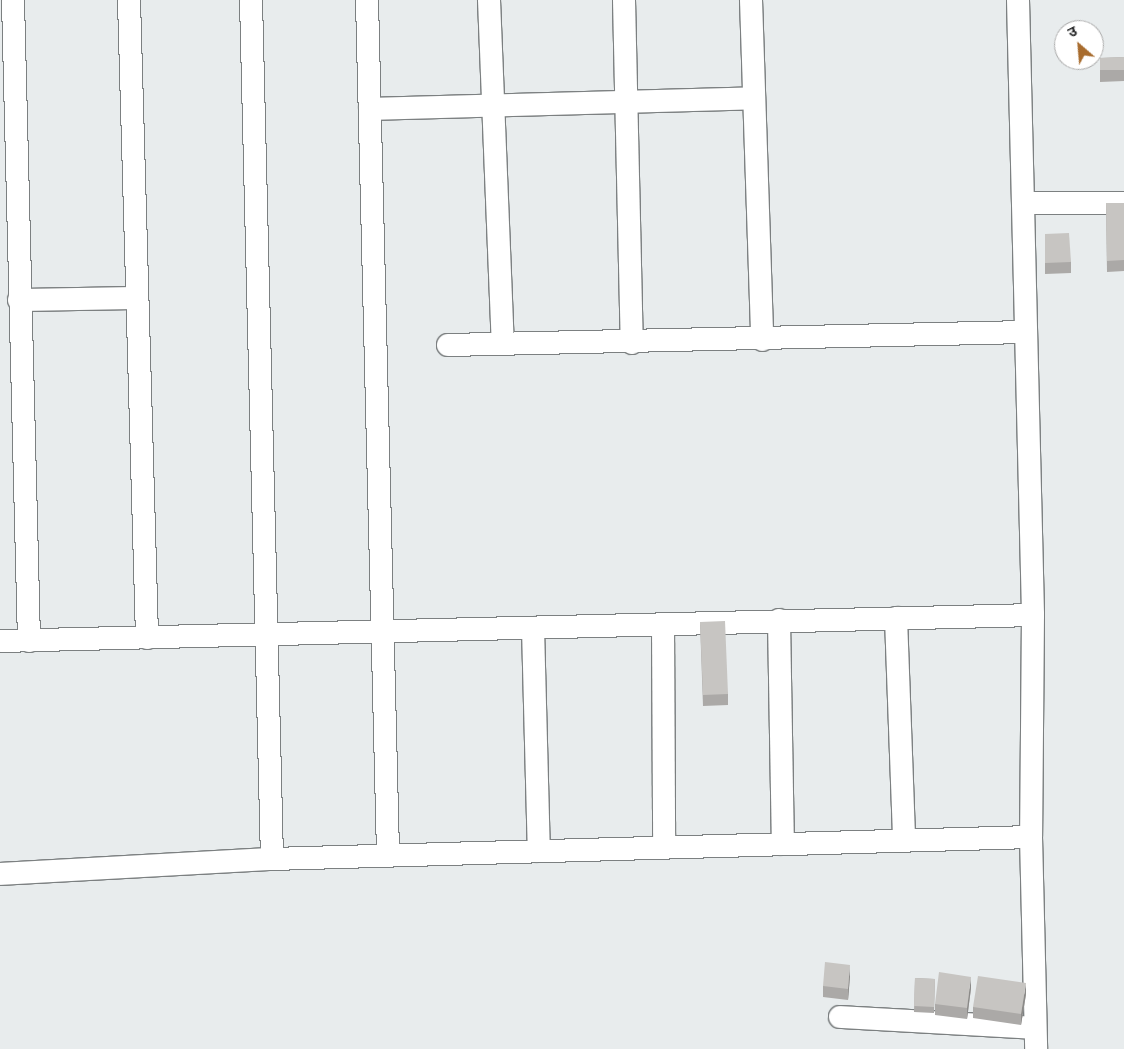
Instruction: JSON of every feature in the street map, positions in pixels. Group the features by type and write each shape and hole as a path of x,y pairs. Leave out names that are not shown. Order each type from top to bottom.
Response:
{"street":[{"path":"13,0 29,641"},
{"path":"129,0 147,638"},
{"path":"251,0 264,635 272,859"},
{"path":"368,0 385,632 388,855"},
{"path":"489,0 504,344"},
{"path":"624,0 624,101 632,342"},
{"path":"751,0 762,340"},
{"path":"840,1017 1035,1039 1031,837 1033,614 1018,0"},
{"path":"370,109 754,98"},
{"path":"1023,203 1124,203"},
{"path":"19,300 137,298"},
{"path":"448,345 762,340 1026,332"},
{"path":"0,641 1033,614"},
{"path":"896,618 904,841"},
{"path":"779,620 783,844"},
{"path":"663,624 664,847"},
{"path":"533,628 539,851"},
{"path":"0,874 272,859 1031,837"}],"building":[{"path":"1124,57 1124,70 1104,70 1104,58"},
{"path":"1106,203 1124,203 1124,260 1107,261"},
{"path":"1069,233 1071,262 1045,263 1045,234"},
{"path":"725,621 728,694 703,695 700,622"},
{"path":"825,962 850,965 848,989 823,986"},
{"path":"939,972 971,977 967,1008 935,1004"},
{"path":"978,976 1026,983 1021,1014 973,1007"},
{"path":"915,978 935,979 934,1007 914,1006"}]}
